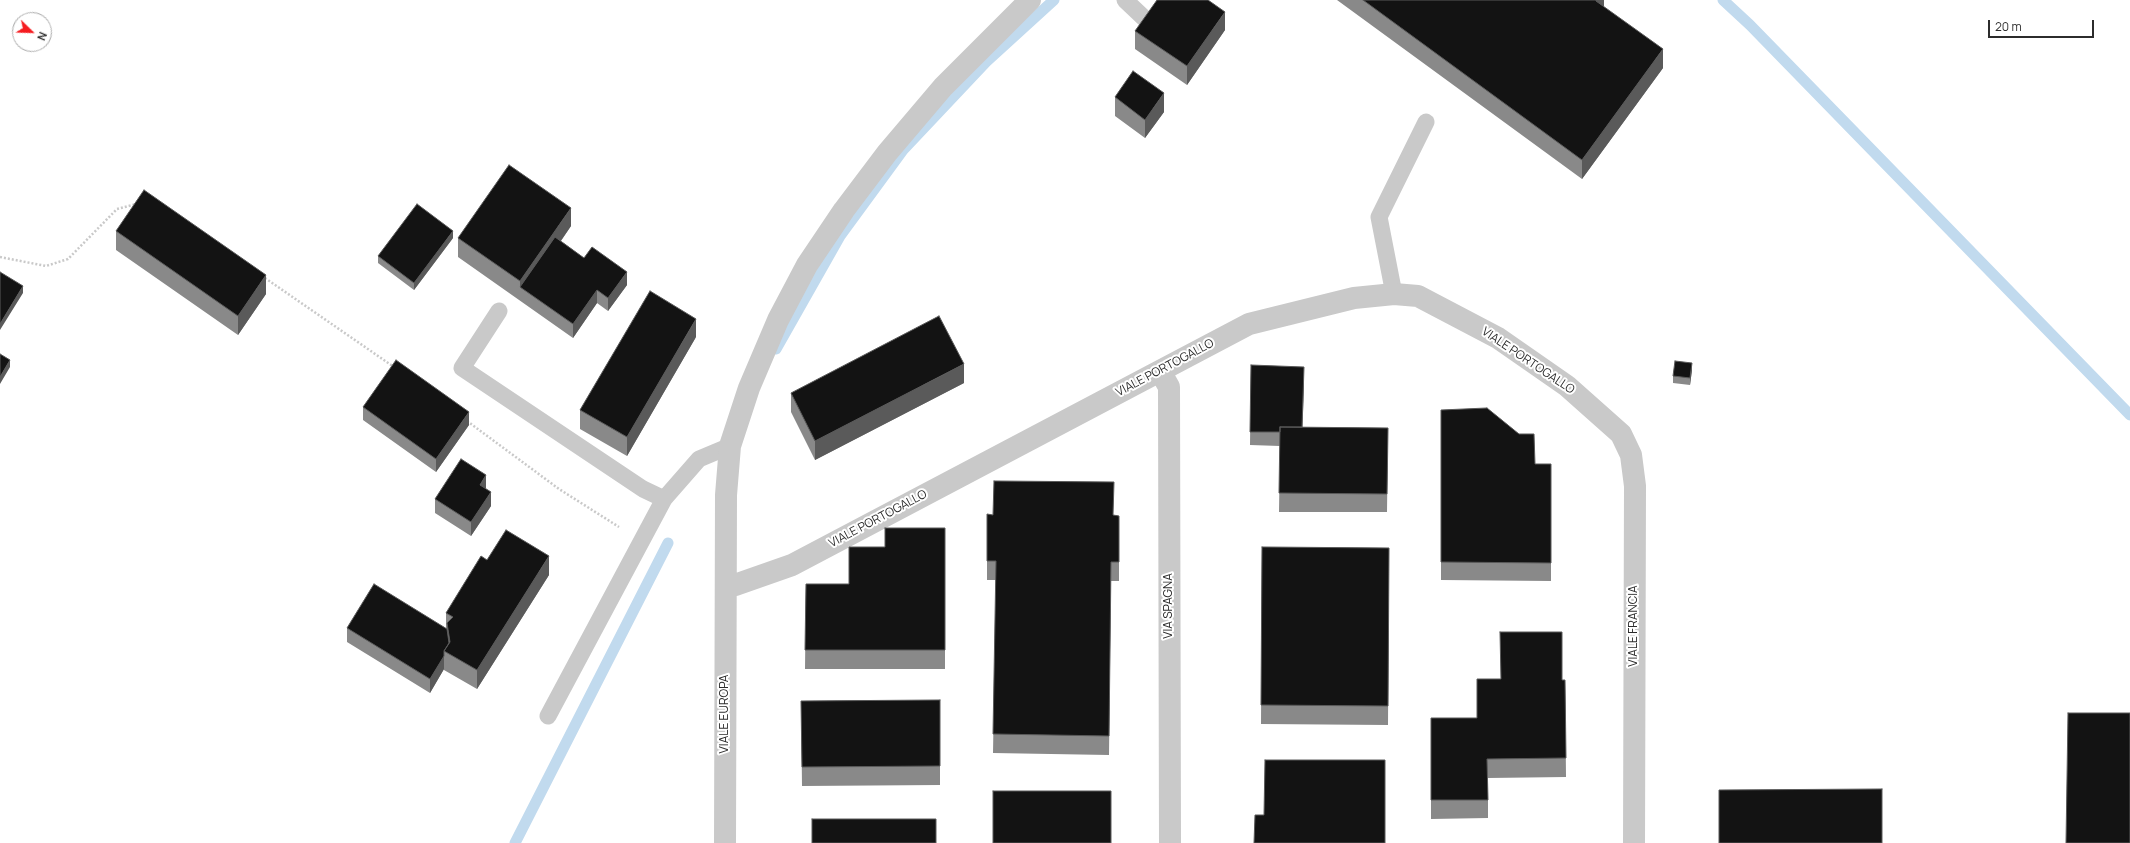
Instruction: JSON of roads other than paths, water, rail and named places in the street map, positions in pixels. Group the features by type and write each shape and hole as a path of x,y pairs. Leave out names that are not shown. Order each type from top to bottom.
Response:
{"street":[{"name":"VIALE EUROPA","path":"725,843 726,495 730,446 749,388 778,320 807,265 836,222 887,153 943,87 1030,0"},
{"name":"VIALE PORTOGALLO","path":"726,586 735,585 792,564 1249,324 1354,298 1394,294 1418,296 1498,338 1567,386 1605,418"},
{"name":"VIA SPAGNA","path":"1160,371 1168,386 1170,843"},
{"name":"VIALE FRANCIA","path":"1605,418 1620,434 1631,455 1635,486 1634,843"}],"lane":[{"path":"1125,0 1144,18"},
{"path":"1394,294 1379,217 1426,122"},
{"path":"499,311 462,368 643,489 664,499"},
{"path":"548,716 664,499 700,459 730,446"}],"waterway":[{"path":"776,349 840,236 903,150 986,62 1054,0"},
{"path":"1723,0 1750,25 2130,415"},
{"path":"515,843 668,543"}]}
